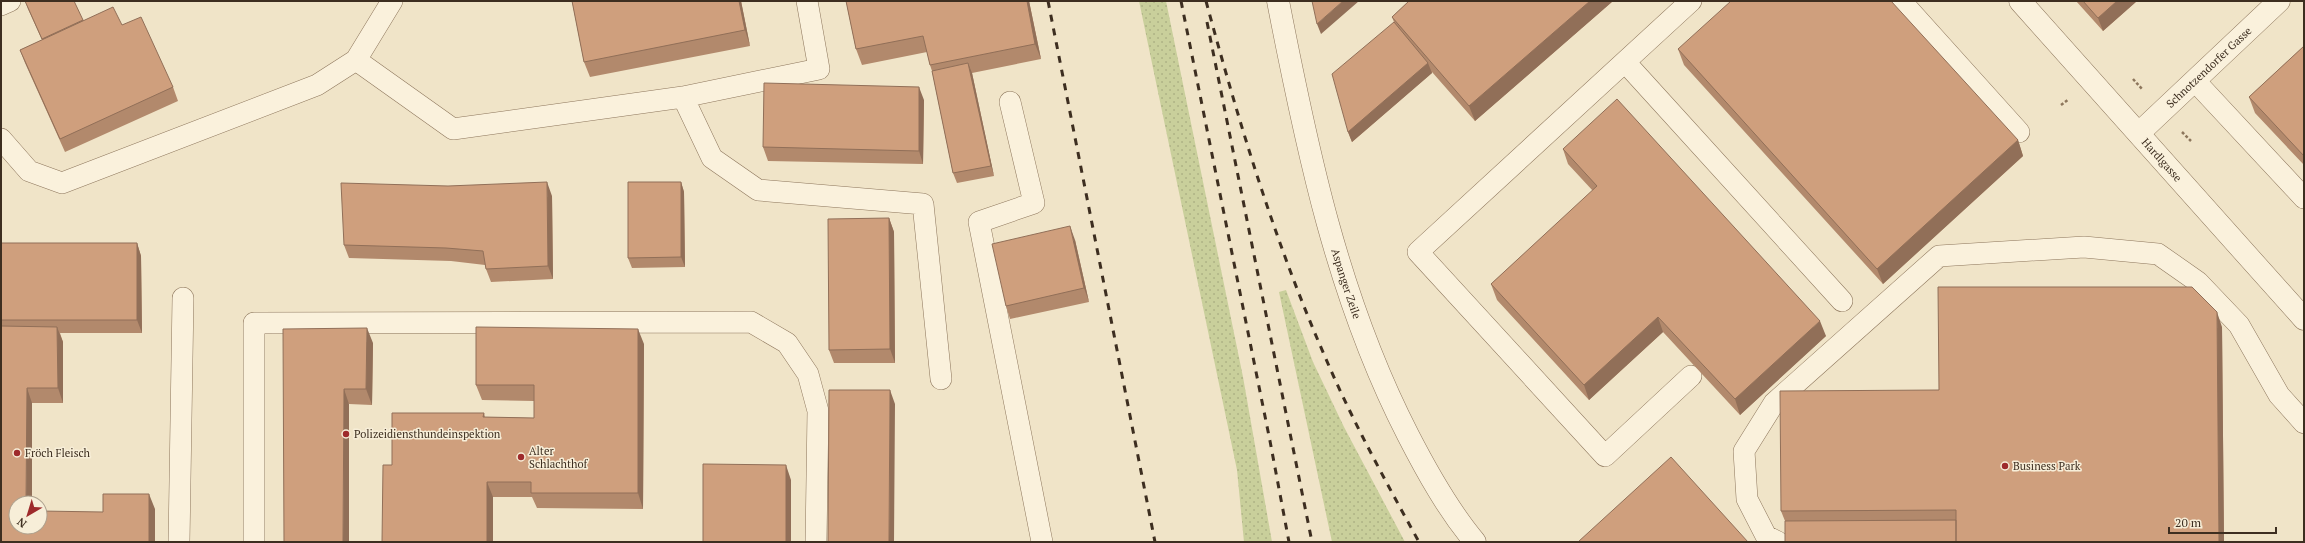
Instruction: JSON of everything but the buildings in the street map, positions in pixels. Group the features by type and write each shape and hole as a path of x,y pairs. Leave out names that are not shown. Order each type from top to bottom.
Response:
{"street":[{"name":"Aspanger Zeile","path":"1278,1 1298,100 1329,230 1358,324 1388,396 1421,461 1460,524 1475,542"},
{"name":"Hardlgasse","path":"2020,1 2304,319"},
{"name":"Schnotzendorfer Gasse","path":"2139,133 2279,1"}],"lane":[{"path":"1,5 10,1"},
{"path":"1,139 29,171 62,183 317,85 356,60 392,1"},
{"path":"356,60 453,129 683,97 819,69 806,1"},
{"path":"1691,1 1418,252 1605,456 1691,376"},
{"path":"1901,1 2019,132"},
{"path":"1625,62 1842,301"},
{"path":"2195,81 2304,198"},
{"path":"683,97 712,158 758,190 923,204 941,379"},
{"path":"1010,102 1034,203 979,222 1042,542"},
{"path":"1778,542 1766,536 1747,499 1744,451 1774,403 1938,256 2084,247 2158,254 2198,282 2239,325 2279,395 2304,423"},
{"path":"179,542 183,298"},
{"path":"254,542 254,323 752,322 787,343 808,374 818,411 816,542"}],"green space":[{"path":"1139,1 1166,1 1243,377 1272,542 1244,542 1237,470"},
{"path":"1286,290 1313,362 1344,427 1405,542 1332,542 1279,292"}],"railway":[{"path":"1048,1 1155,542"},
{"path":"1181,1 1289,542"},
{"path":"1206,1 1245,137 1290,271 1336,382 1382,474 1419,542"},
{"path":"1207,22 1312,542"}],"place":[{"name":"Polizeidiensthundeinspektion","path":"346,434"},
{"name":"Fröch Fleisch","path":"17,453"},
{"name":"Alter Schlachthof","path":"521,457"},
{"name":"Business Park","path":"2005,466"}]}
